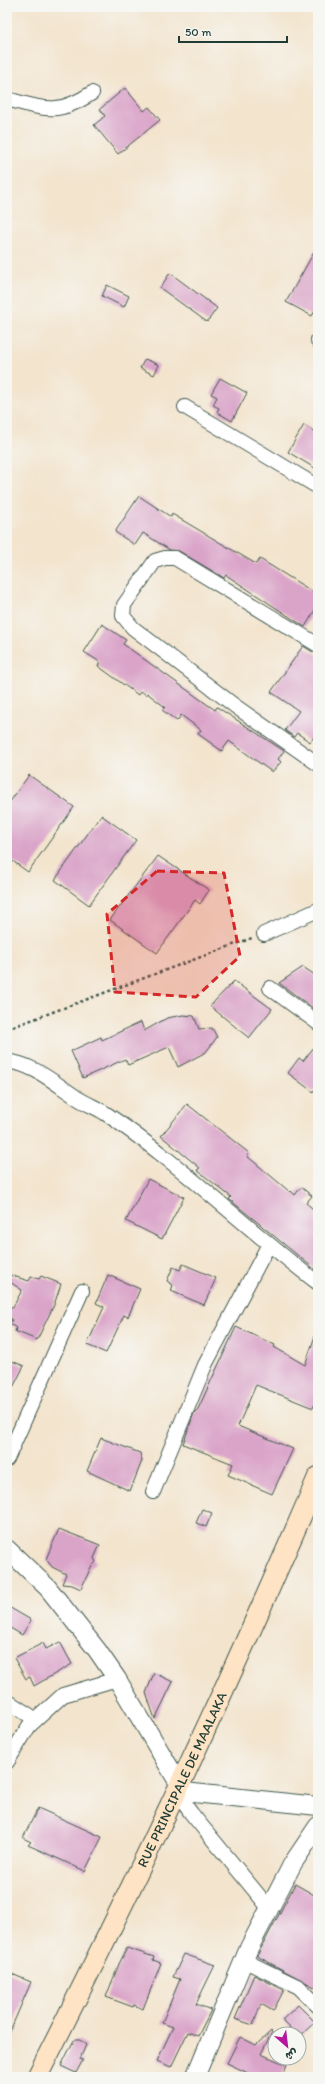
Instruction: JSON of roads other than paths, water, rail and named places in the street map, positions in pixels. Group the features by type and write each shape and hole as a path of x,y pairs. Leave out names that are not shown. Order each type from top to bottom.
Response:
{"main road":[{"name":"RUE PRINCIPALE DE MAALAKA","path":"36,2077 182,1790 318,1477"}],"street":[{"path":"7,99 45,109 58,109 76,104 92,93"},
{"path":"185,407 318,487"},
{"path":"318,645 175,558 165,558 155,562 124,605 123,616 133,628 236,706 318,764"},
{"path":"264,934 318,910"},
{"path":"270,988 318,1023"},
{"path":"7,1062 17,1063 48,1078 79,1099 105,1113 212,1195 318,1284"},
{"path":"153,1492 205,1364 269,1244"},
{"path":"7,1459 82,1291"},
{"path":"7,1549 48,1588 88,1638 117,1679 182,1790 186,1806 269,1908"},
{"path":"7,1762 35,1719 67,1693 117,1679"},
{"path":"7,1701 35,1719"},
{"path":"182,1790 318,1806"},
{"path":"195,2077 243,1960 293,1863 318,1826"},
{"path":"243,1960 299,1987 318,2000"},
{"path":"299,1987 318,2006"}]}
